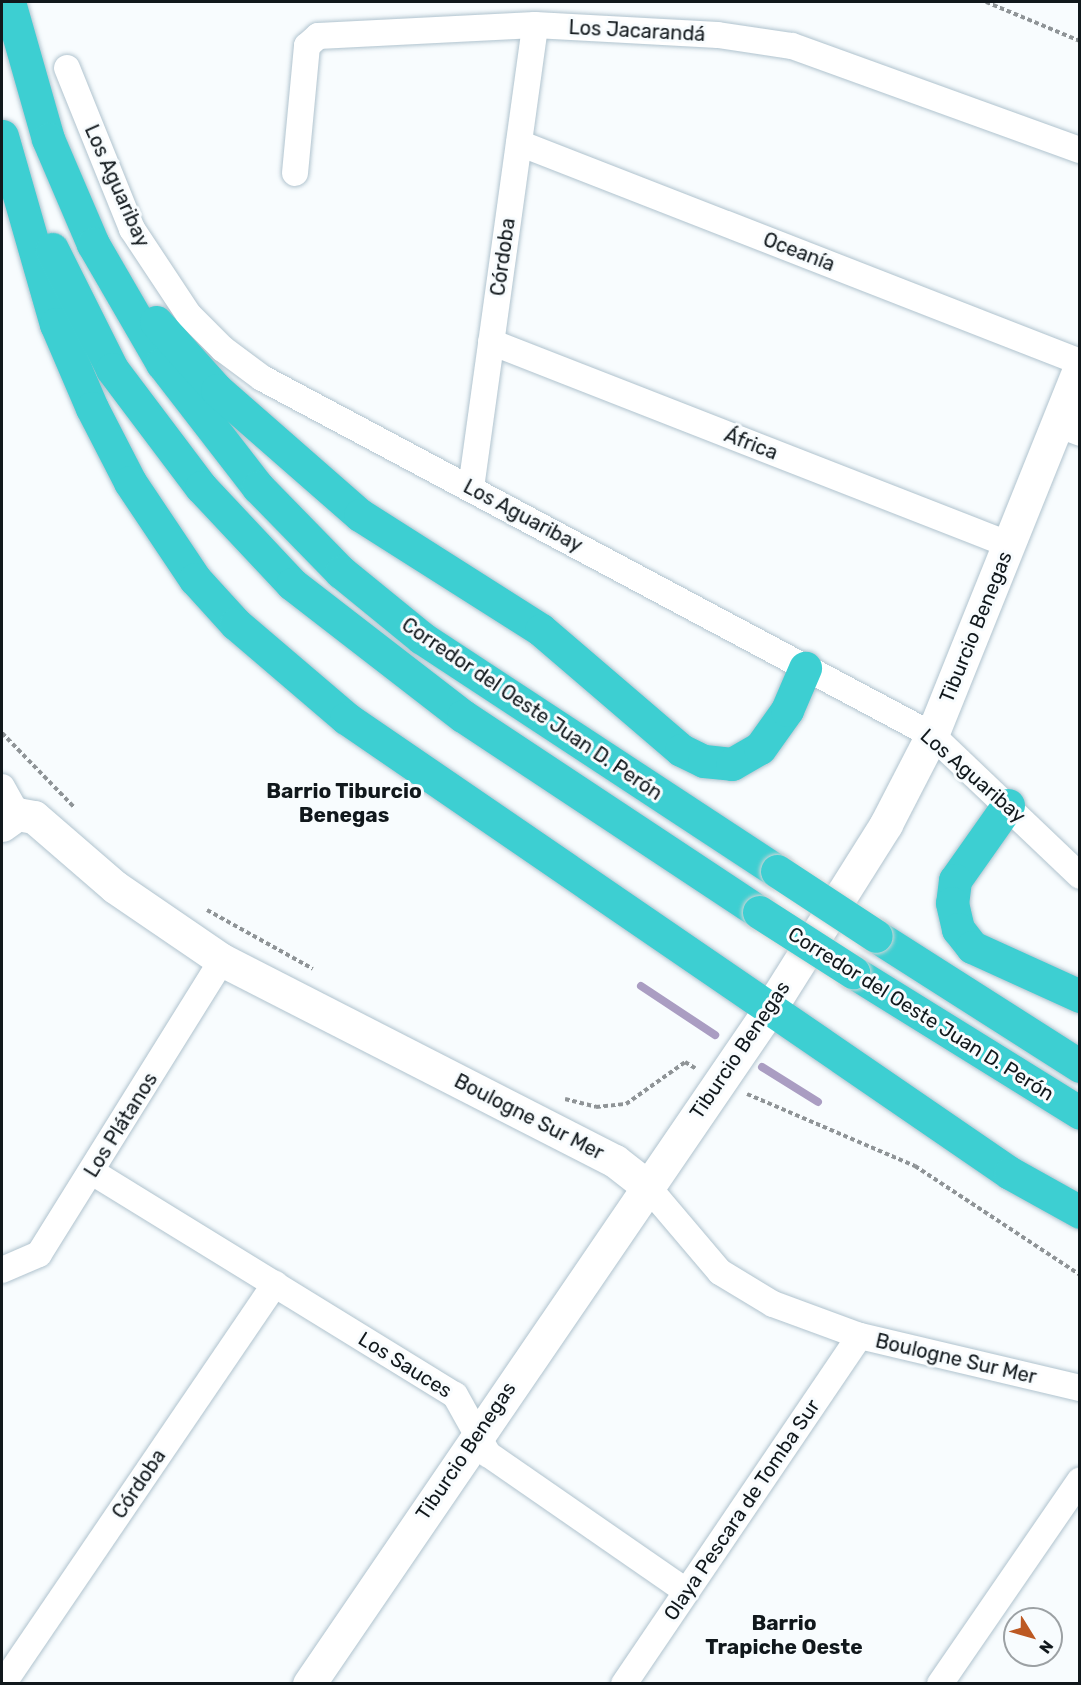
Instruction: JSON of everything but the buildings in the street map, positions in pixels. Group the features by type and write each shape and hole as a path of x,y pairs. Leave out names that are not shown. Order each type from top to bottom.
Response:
{"highway":[{"name":"Corredor del Oeste Juan D. Perón","path":"9,2 26,69 93,244 162,363 258,487 341,572 422,638 876,936 1080,1066"},
{"name":"Corredor del Oeste Juan D. Perón","path":"2,136 77,307 112,369 243,536 352,635 444,703 759,912 1080,1113"},
{"path":"2,136 56,324 92,408 130,482 195,579 236,624 346,718 1010,1173 1080,1212"},
{"path":"93,244 217,390 360,516 541,630 681,750 704,761 732,764 760,748 787,710 805,668"},
{"path":"1008,805 955,880 952,903 958,929 972,947 1080,996"}],"main road":[{"name":"Tiburcio Benegas","path":"309,1683 769,1010 856,874 932,735 1010,545 1069,428 1080,364"},
{"name":"Boulogne Sur Mer","path":"7,808 34,817 114,887 222,960 615,1161 647,1186"}],"street":[{"name":"Córdoba","path":"471,488 535,25"},
{"name":"Los Jacarandá","path":"295,173 307,46 318,36 535,25 718,35 792,46 1080,150"},
{"name":"Los Aguaribay","path":"67,68 132,229 189,315 262,378 932,735 1080,876"},
{"name":"Oceanía","path":"519,143 1080,364"},
{"name":"África","path":"491,342 1010,545"},
{"name":"Los Plátanos","path":"2,1270 39,1254 222,960"},
{"name":"Los Sauces","path":"92,1172 455,1395 476,1437 504,1468 687,1592"},
{"name":"Boulogne Sur Mer","path":"647,1186 720,1272 773,1304 860,1336 1080,1388"},
{"name":"Córdoba","path":"3,1683 275,1284"},
{"name":"Olaya Pescara de Tomba Sur","path":"624,1683 860,1336"},
{"path":"940,1683 1080,1480"}],"path":[{"path":"986,2 1080,41"},
{"path":"2,733 78,812"},
{"path":"201,906 321,974"},
{"path":"554,1095 596,1107 626,1104 685,1062 719,1081 915,1166 1080,1275"}],"waterway":[{"path":"641,986 715,1035"},
{"path":"762,1067 818,1102"}],"district":[{"name":"Barrio Tiburcio Benegas","path":"344,803"},
{"name":"Barrio Trapiche Oeste","path":"784,1635"}]}
